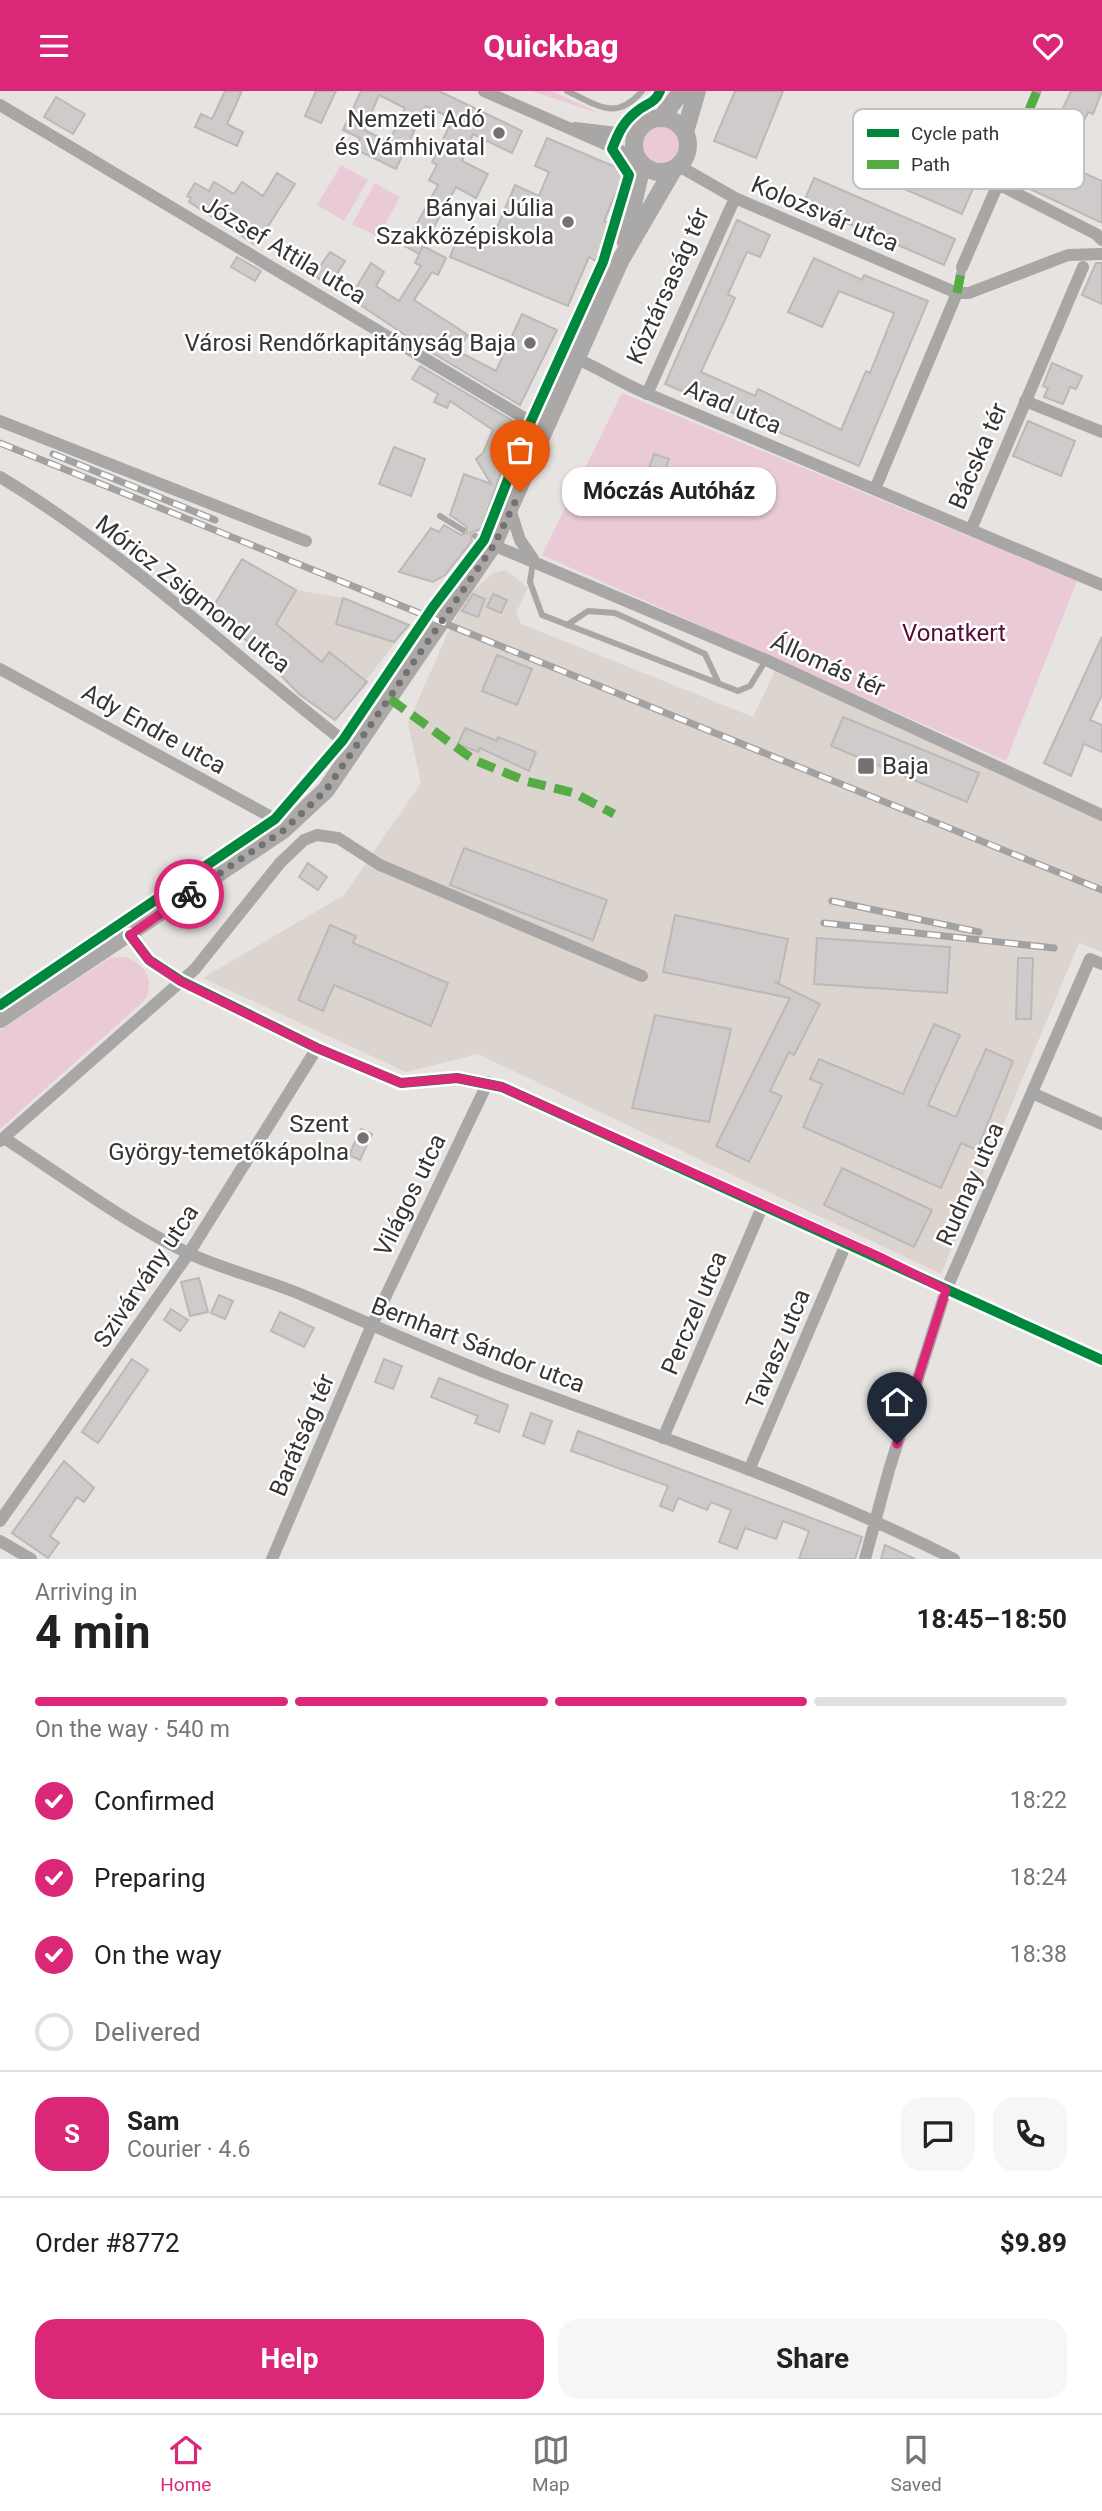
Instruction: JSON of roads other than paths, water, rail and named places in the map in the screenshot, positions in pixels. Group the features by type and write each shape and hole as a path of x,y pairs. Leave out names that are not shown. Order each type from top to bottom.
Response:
{"main road":[{"path":"620,261 639,162 635,136 682,91"},
{"path":"0,1019 284,830 326,790 494,545 511,512 620,261 688,150 685,132 697,91"},
{"path":"654,120 672,120 685,132"},
{"path":"639,162 660,173 676,168"}],"street":[{"path":"484,91 639,162"},
{"path":"1029,109 1037,91"},
{"name":"József Attila utca","path":"0,106 546,431"},
{"path":"554,124 617,133 654,120"},
{"name":"Kolozsvár utca","path":"676,168 735,198 957,293"},
{"path":"874,489 957,293 962,267 996,189"},
{"path":"1008,189 1096,233 1102,240"},
{"name":"Köztársaság tér","path":"647,394 735,198"},
{"path":"957,293 969,293 1068,255 1102,254"},
{"name":"Bácska tér","path":"874,489 972,527 1083,267"},
{"name":"Arad utca","path":"577,359 647,394 874,489"},
{"path":"1025,401 1102,432"},
{"path":"0,421 306,541"},
{"name":"Móricz Zsigmond utca","path":"0,477 36,498 148,582 355,750"},
{"path":"511,512 520,540 533,560"},
{"path":"972,527 1102,585"},
{"name":"Állomás tér","path":"494,545 766,660 1102,815"},
{"name":"Ady Endre utca","path":"0,669 275,819 284,830"},
{"path":"2,1140 195,968 280,863 304,840 317,835 338,838 380,865 642,976"},
{"path":"130,935 149,960 180,981 317,1048 401,1083 457,1078 488,1082 1102,1360"},
{"name":"Rudnay utca","path":"865,1559 946,1290 1032,1093 1096,962"},
{"name":"Szivárvány utca","path":"0,1521 188,1253 317,1048"},
{"name":"Világos utca","path":"371,1327 488,1082"},
{"path":"1032,1093 1102,1125"},
{"name":"Bernhart Sándor utca","path":"2,1140 188,1253 307,1296 371,1327 749,1470 876,1522 954,1559"},
{"name":"Perczel utca","path":"663,1438 763,1205"},
{"name":"Tavasz utca","path":"749,1470 846,1244"},
{"name":"Barátság tér","path":"272,1559 371,1327"},
{"path":"0,1541 31,1559"}],"lane":[{"path":"567,91 614,110 624,107 638,92"},
{"path":"440,516 463,530"},
{"path":"475,536 494,545"},
{"path":"533,560 530,582 542,615 738,691 750,686 766,660"},
{"path":"568,625 588,611 615,613 705,654 719,684"}],"railway":[{"path":"0,443 1102,890"},
{"path":"53,454 215,520"},
{"path":"832,901 979,932"},
{"path":"824,923 1054,948"}],"place":[{"name":"Nemzeti Adó és Vámhivatal","path":"499,133"},
{"name":"Bányai Júlia Szakközépiskola","path":"568,222"},
{"name":"Városi Rendőrkapitányság Baja","path":"530,343"},
{"name":"Móczás Autóház","path":"520,492"},
{"name":"Baja","path":"866,766"},
{"name":"Szent György-temetőkápolna","path":"363,1138"}],"park label":[{"name":"Vonatkert","path":"954,633"}]}
